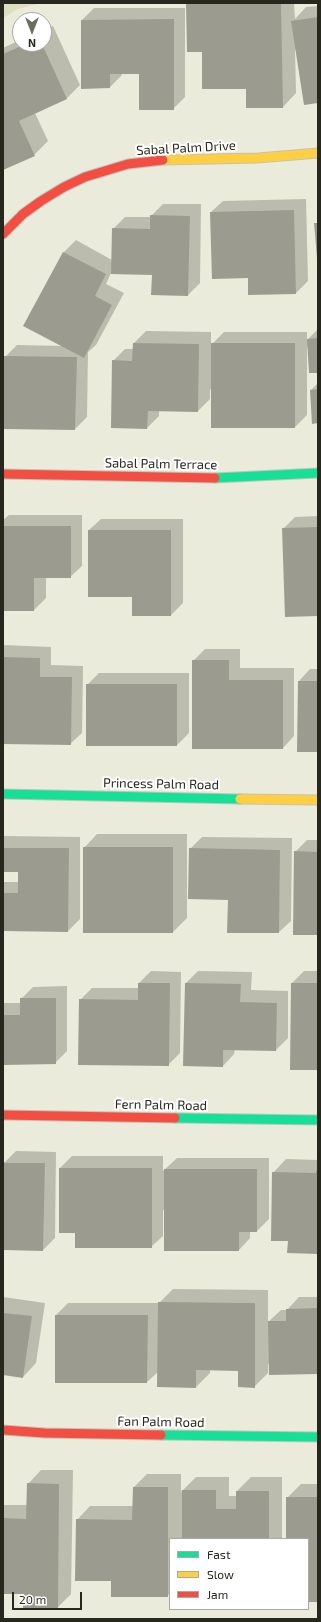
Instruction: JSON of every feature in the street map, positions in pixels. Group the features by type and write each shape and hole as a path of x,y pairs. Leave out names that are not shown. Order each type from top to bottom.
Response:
{"street":[{"name":"Sabal Palm Drive","path":"3,234 23,214 64,186 85,177 128,164 172,159 258,158 318,153"},
{"name":"Sabal Palm Terrace","path":"3,474 218,478 318,473"},
{"name":"Princess Palm Road","path":"3,794 318,800"},
{"name":"Fern Palm Road","path":"3,1115 318,1120"},
{"name":"Fan Palm Road","path":"3,1430 45,1433 318,1437"}],"green space":[{"path":"3,3 41,3 18,9 3,18"}],"building":[{"path":"186,3 281,3 283,108 246,108 246,89 202,89 202,52 187,52"},
{"path":"318,17 318,103 304,105 291,21"},
{"path":"174,19 174,110 139,110 139,74 110,74 110,88 81,89 81,20"},
{"path":"12,50 12,52 46,52 67,99 19,121 35,156 3,170 3,54"},
{"path":"294,210 296,294 248,295 248,278 212,279 210,212"},
{"path":"150,215 190,216 188,296 151,295 152,275 111,274 112,228 150,229"},
{"path":"314,223 318,223 318,258 317,258"},
{"path":"63,252 106,274 95,296 112,305 84,358 23,326"},
{"path":"318,338 318,373 309,373 307,339"},
{"path":"133,343 199,344 198,412 148,411 147,429 111,428 112,360 132,361"},
{"path":"211,343 295,343 295,428 211,428"},
{"path":"4,356 77,357 75,430 3,429"},
{"path":"318,389 318,423 312,424 310,390"},
{"path":"3,526 71,526 71,578 34,578 34,611 3,611"},
{"path":"318,527 318,616 285,617 282,528"},
{"path":"88,530 171,530 171,616 132,616 132,597 88,597"},
{"path":"3,657 40,658 40,677 72,677 71,745 3,744"},
{"path":"192,660 229,660 229,680 283,680 283,749 192,749"},
{"path":"298,681 318,681 318,752 297,752"},
{"path":"86,684 177,684 177,746 86,746"},
{"path":"83,847 173,847 173,933 83,933"},
{"path":"3,848 69,848 68,932 3,931 3,893 18,893 18,872 3,872"},
{"path":"189,848 280,850 279,933 227,933 228,900 188,899"},
{"path":"294,851 318,852 318,935 293,935"},
{"path":"138,983 170,983 169,1066 78,1065 79,999 138,1000"},
{"path":"185,983 241,984 240,1002 277,1003 276,1051 223,1050 223,1067 183,1066"},
{"path":"291,983 318,983 318,1070 290,1070"},
{"path":"20,998 56,998 56,1064 3,1065 3,1015 20,1015"},
{"path":"3,1163 45,1163 43,1251 3,1250"},
{"path":"59,1168 152,1168 152,1248 75,1248 75,1233 59,1233"},
{"path":"164,1169 257,1169 257,1232 239,1232 239,1251 164,1251"},
{"path":"316,1171 318,1171 318,1254 287,1253 288,1241 271,1241 272,1172 316,1173"},
{"path":"158,1302 255,1303 255,1388 238,1387 238,1371 196,1370 196,1388 157,1387"},
{"path":"318,1308 318,1374 269,1375 268,1321 286,1321 286,1309"},
{"path":"3,1313 32,1316 23,1378 3,1375"},
{"path":"55,1315 148,1315 147,1383 55,1383"},
{"path":"27,1483 59,1484 58,1608 23,1608 24,1594 3,1594 3,1518 26,1519"},
{"path":"133,1487 168,1487 168,1597 111,1597 111,1581 75,1581 76,1519 132,1520"},
{"path":"182,1490 216,1490 216,1509 236,1509 236,1491 269,1491 269,1538 182,1538"},
{"path":"286,1497 318,1497 318,1602 309,1602 309,1538 286,1538"}],"traffic: fast":[{"path":"215,478 318,473"},
{"path":"3,794 240,799"},
{"path":"175,1118 318,1120"},
{"path":"161,1435 318,1437"}],"traffic: slow":[{"path":"163,160 258,158 318,153"},
{"path":"240,799 318,800"}],"traffic: jam":[{"path":"3,234 23,214 41,201 64,187 85,177 128,164 163,160"},
{"path":"3,474 215,478"},
{"path":"3,1115 175,1118"},
{"path":"3,1430 45,1433 161,1435"}]}
